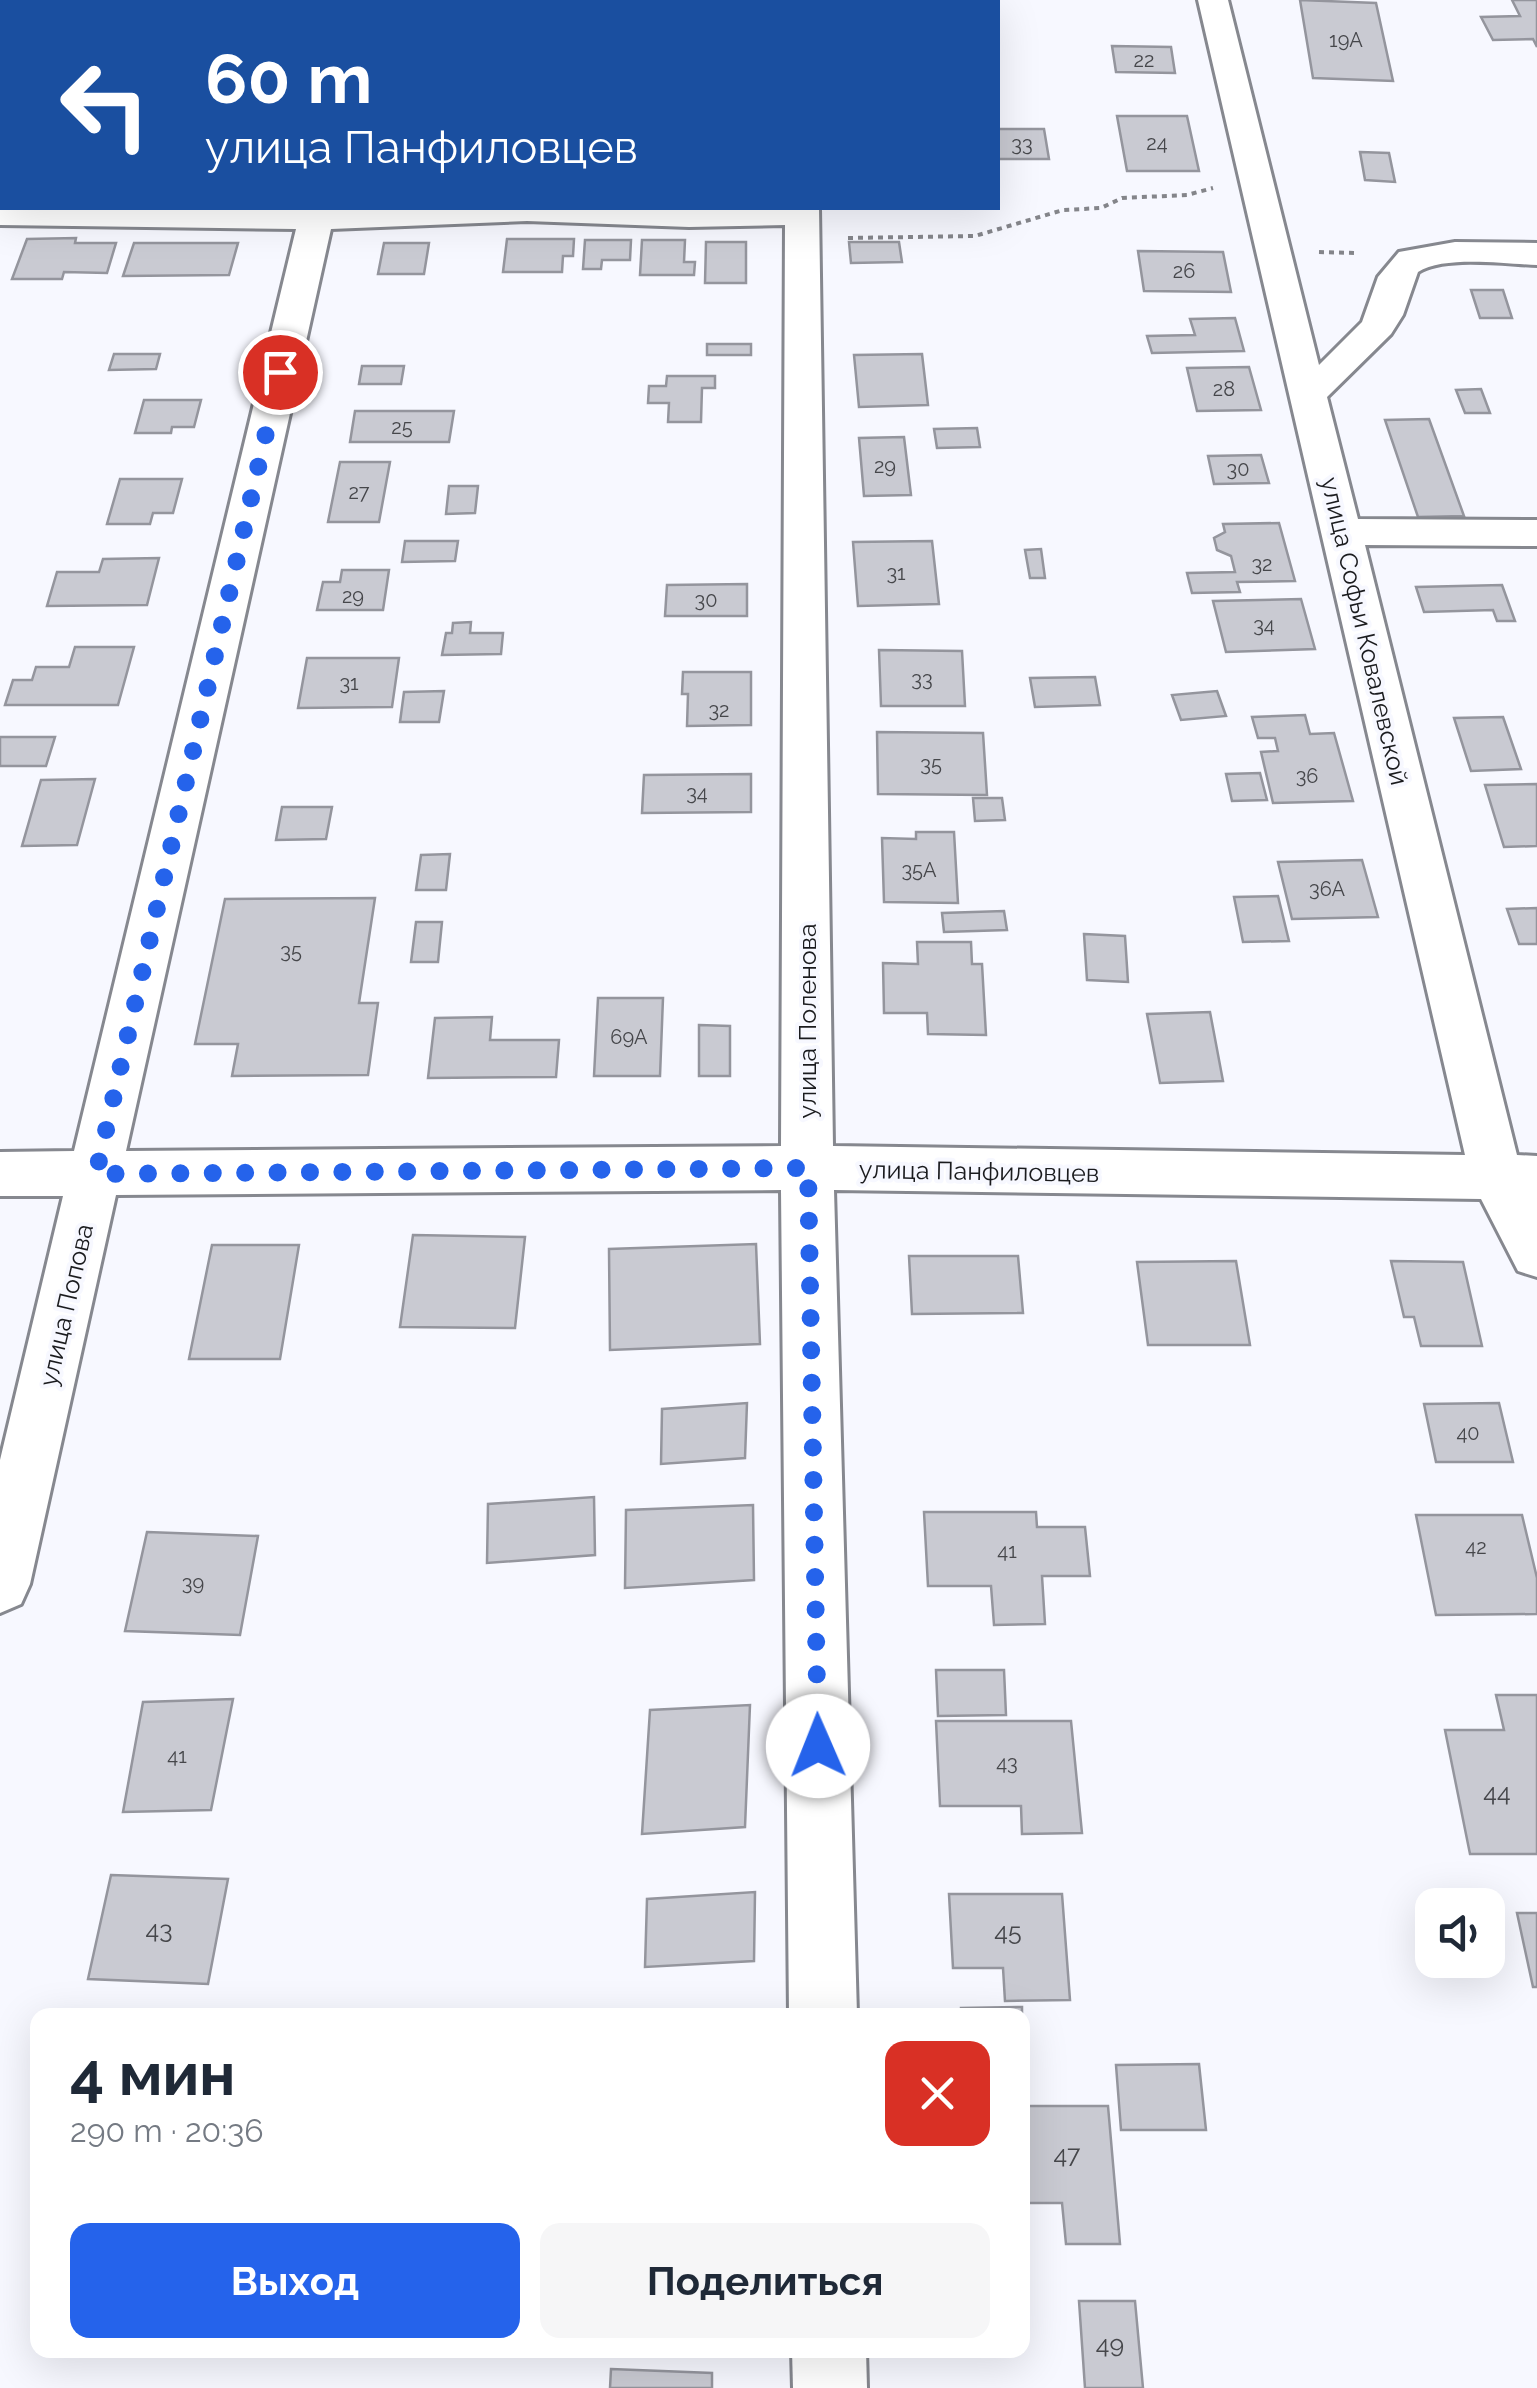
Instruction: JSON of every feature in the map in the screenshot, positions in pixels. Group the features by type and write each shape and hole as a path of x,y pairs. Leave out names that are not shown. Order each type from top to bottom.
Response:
{"street":[{"name":"улица Софьи Ковалевской","path":"1213,0 1342,532 1537,1254"},
{"path":"0,215 527,211 803,220"},
{"name":"улица Попова","path":"0,1584 316,213"},
{"name":"улица Поленова","path":"803,220 808,1168 823,2008"},
{"path":"1308,394 1366,342 1386,314 1396,278 1410,260 1453,254 1537,254"},
{"path":"1342,532 1537,533"},
{"name":"улица Панфиловцев","path":"0,1174 808,1168 1516,1178"},
{"path":"829,2358 830,2388"}],"path":[{"path":"803,220 974,236 1063,210 1101,208 1122,198 1187,196 1200,189 1259,183"}],"building":[{"path":"1300,0 1376,3 1393,81 1313,78"},
{"path":"1512,0 1537,0 1537,47 1533,39 1493,40 1481,17 1520,16"},
{"path":"1112,46 1171,47 1175,73 1116,72"},
{"path":"1117,116 1187,116 1199,171 1127,171"},
{"path":"1000,129 1044,129 1049,159 1000,159"},
{"path":"1360,152 1389,153 1395,182 1365,180"},
{"path":"76,238 75,243 116,243 107,273 64,272 62,279 12,279 27,239"},
{"path":"507,239 574,239 573,256 563,256 562,272 503,272"},
{"path":"585,240 631,240 630,260 602,260 601,269 583,269"},
{"path":"642,240 685,240 684,262 695,262 694,275 640,275"},
{"path":"706,242 746,242 746,283 705,283"},
{"path":"849,242 899,242 902,262 851,263"},
{"path":"134,243 238,243 229,275 123,276"},
{"path":"384,243 429,243 424,274 378,274"},
{"path":"1138,251 1223,252 1231,292 1144,291"},
{"path":"1471,290 1503,290 1512,318 1480,318"},
{"path":"1235,318 1244,351 1152,353 1147,336 1195,335 1190,319"},
{"path":"707,344 751,344 751,355 707,355"},
{"path":"114,354 160,354 156,369 109,370"},
{"path":"922,354 928,405 859,407 854,355"},
{"path":"362,366 404,366 401,384 359,384"},
{"path":"1249,367 1261,410 1197,411 1187,368"},
{"path":"667,376 715,376 715,388 702,388 701,422 668,422 669,403 648,403 649,386 666,386"},
{"path":"1481,389 1490,413 1465,413 1456,390"},
{"path":"144,400 201,400 194,427 172,427 171,433 135,433"},
{"path":"355,411 454,411 449,442 350,442"},
{"path":"1429,419 1464,516 1418,517 1385,420"},
{"path":"977,428 980,447 937,448 934,429"},
{"path":"904,437 911,495 864,496 859,438"},
{"path":"1261,455 1269,483 1214,484 1208,456"},
{"path":"340,462 390,462 379,522 328,522"},
{"path":"120,479 182,479 173,513 153,513 150,524 107,524"},
{"path":"449,486 478,486 475,513 446,514"},
{"path":"1279,523 1295,581 1237,582 1240,592 1192,593 1187,573 1235,572 1231,556 1217,550 1214,538 1225,532 1223,524"},
{"path":"405,541 458,541 455,561 402,562"},
{"path":"932,541 939,604 858,606 853,542"},
{"path":"1041,549 1045,578 1030,578 1025,550"},
{"path":"159,558 147,605 47,606 57,572 99,572 103,559"},
{"path":"342,570 389,570 383,610 317,610 323,582 340,582"},
{"path":"747,584 747,616 665,616 667,585"},
{"path":"1502,585 1515,621 1497,621 1493,610 1424,612 1416,587"},
{"path":"1301,599 1315,649 1226,652 1213,601"},
{"path":"471,622 470,633 503,633 501,654 442,655 446,633 452,633 453,623"},
{"path":"75,647 134,647 118,705 5,705 13,680 32,680 36,667 69,667"},
{"path":"879,650 962,651 965,706 881,706"},
{"path":"307,658 399,658 392,707 298,708"},
{"path":"683,672 751,672 751,725 687,726 688,694 682,694"},
{"path":"1095,677 1100,705 1035,707 1030,678"},
{"path":"444,691 439,722 400,722 404,692"},
{"path":"1217,691 1226,716 1181,720 1172,695"},
{"path":"1305,715 1310,734 1334,733 1353,801 1273,803 1261,752 1278,751 1275,738 1258,738 1252,717"},
{"path":"1503,717 1521,769 1471,771 1454,718"},
{"path":"877,732 983,733 987,795 878,794"},
{"path":"0,737 55,737 46,766 0,766"},
{"path":"1260,773 1267,800 1232,801 1226,774"},
{"path":"751,774 751,812 642,813 644,775"},
{"path":"95,779 77,845 22,846 41,780"},
{"path":"1537,784 1537,846 1504,847 1485,785"},
{"path":"973,798 1002,798 1005,820 975,821"},
{"path":"282,807 332,807 326,839 276,840"},
{"path":"916,832 954,832 958,903 884,902 882,838 916,839"},
{"path":"450,854 446,890 416,890 421,855"},
{"path":"1362,860 1378,917 1292,919 1278,862"},
{"path":"1278,896 1289,941 1243,942 1234,897"},
{"path":"375,898 359,1003 378,1003 368,1075 232,1076 238,1044 195,1044 225,899"},
{"path":"1537,908 1537,944 1519,944 1507,909"},
{"path":"1004,911 1007,930 944,932 942,913"},
{"path":"416,922 442,922 438,962 411,962"},
{"path":"1084,934 1125,936 1128,982 1087,980"},
{"path":"917,942 971,942 972,964 982,964 986,1035 928,1034 927,1013 884,1013 883,963 918,964"},
{"path":"598,998 663,998 660,1076 594,1076"},
{"path":"1210,1012 1223,1081 1160,1083 1147,1014"},
{"path":"492,1017 490,1040 559,1040 556,1077 428,1078 435,1018"},
{"path":"699,1025 730,1026 730,1076 699,1076"},
{"path":"413,1235 525,1237 515,1328 400,1327"},
{"path":"756,1244 760,1344 610,1350 609,1249"},
{"path":"212,1245 299,1245 280,1359 189,1359"},
{"path":"909,1256 1018,1256 1023,1313 912,1314"},
{"path":"1236,1261 1250,1345 1148,1345 1137,1262"},
{"path":"1391,1261 1463,1262 1482,1346 1421,1346 1414,1317 1404,1317"},
{"path":"747,1403 745,1458 661,1464 662,1409"},
{"path":"1499,1403 1513,1462 1436,1462 1424,1404"},
{"path":"594,1497 595,1555 487,1563 488,1504"},
{"path":"753,1505 754,1580 625,1588 626,1510"},
{"path":"924,1512 1036,1512 1037,1527 1085,1527 1090,1576 1042,1576 1045,1624 994,1625 991,1586 928,1586"},
{"path":"1416,1515 1522,1515 1537,1578 1537,1614 1436,1615"},
{"path":"147,1532 258,1536 240,1635 125,1631"},
{"path":"936,1670 1004,1670 1006,1715 938,1716"},
{"path":"1496,1695 1537,1695 1537,1854 1470,1854 1445,1730 1504,1730"},
{"path":"233,1699 211,1810 123,1812 143,1702"},
{"path":"750,1705 745,1827 642,1834 650,1710"},
{"path":"936,1721 1071,1721 1082,1833 1022,1834 1021,1806 940,1806"},
{"path":"111,1875 228,1879 208,1984 88,1979"},
{"path":"755,1892 754,1961 645,1967 647,1899"},
{"path":"949,1894 1062,1894 1070,2000 1005,2001 1003,1968 953,1968"},
{"path":"1517,1913 1537,1913 1537,1987 1533,1987"},
{"path":"1199,2064 1206,2130 1121,2130 1116,2065"},
{"path":"1030,2106 1108,2106 1120,2244 1066,2244 1062,2203 1030,2203"},
{"path":"1079,2301 1135,2301 1143,2388 1085,2388"},
{"path":"611,2369 712,2373 712,2388 610,2388"}],"route":[{"path":"280,372 96,1174 808,1168 818,1746"}]}
